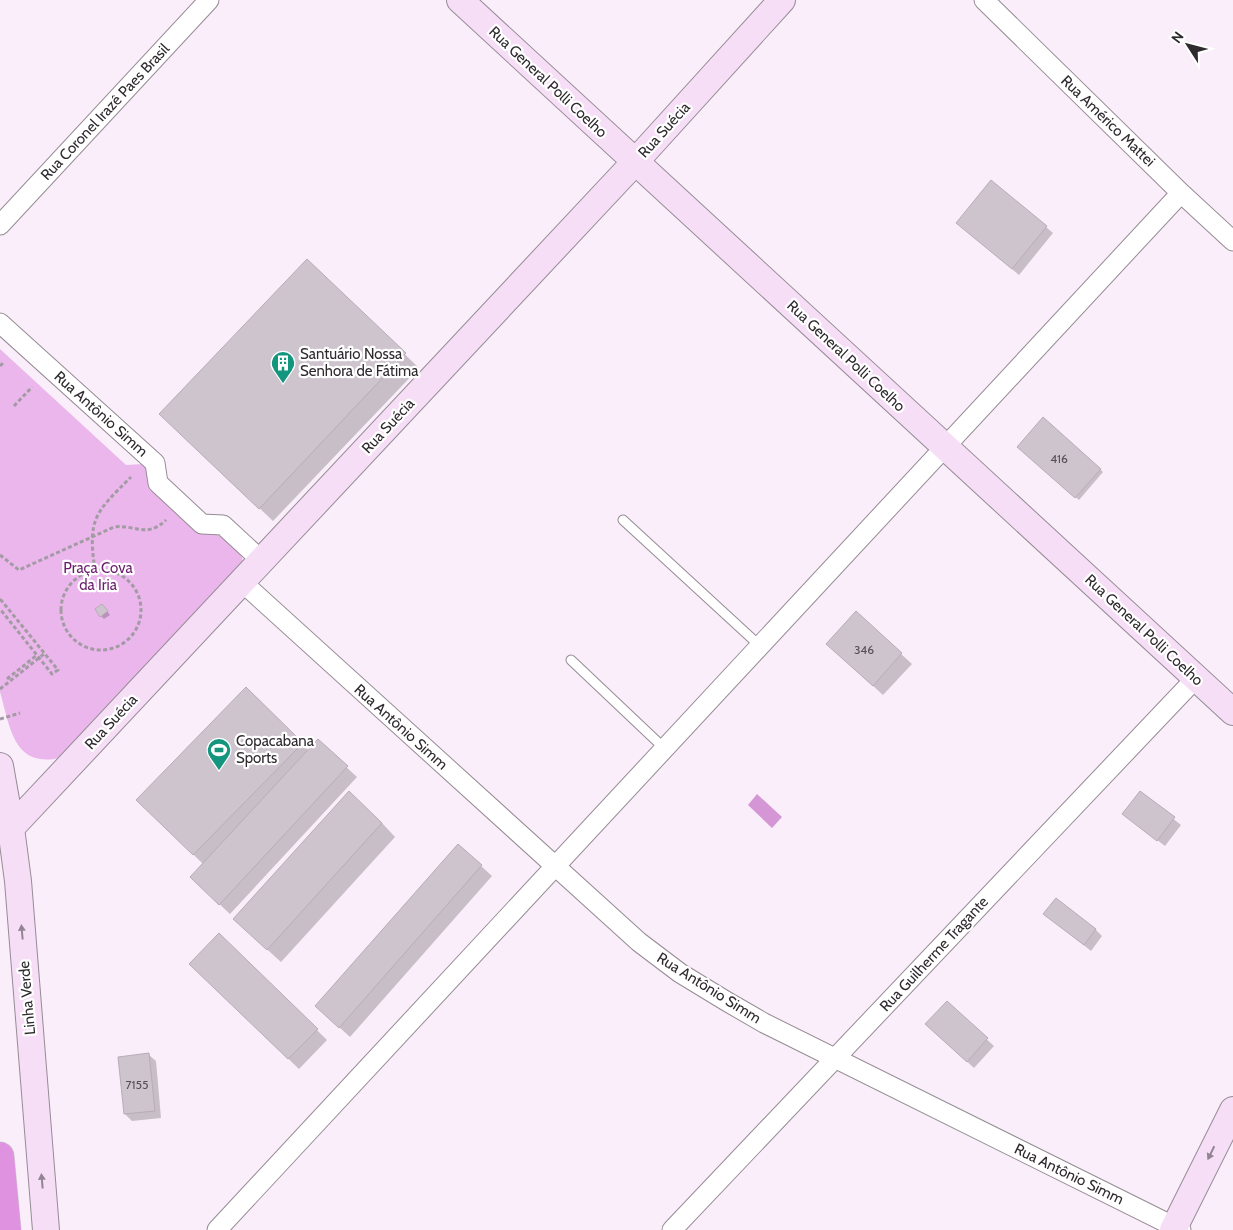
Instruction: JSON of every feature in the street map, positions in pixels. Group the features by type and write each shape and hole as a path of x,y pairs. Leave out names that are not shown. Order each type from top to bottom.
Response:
{"highway":[{"path":"0,1156 6,1230"}],"street":[{"name":"Rua Coronel Irazê Paes Brasil","path":"0,225 209,0"},
{"name":"Rua General Polli Coelho","path":"460,0 1233,712"},
{"name":"Rua Suécia","path":"12,828 635,162 782,0"},
{"name":"Rua Américo Mattei","path":"984,0 1181,193 1233,241"},
{"path":"217,1230 1181,193"},
{"name":"Rua Antônio Simm","path":"0,322 155,463 158,482 202,524 223,525 262,561"},
{"name":"Rua Antônio Simm","path":"242,582 639,942 680,973 764,1023 1176,1229"},
{"name":"Rua Guilherme Tragante","path":"672,1230 1196,678"},
{"name":"Linha Verde","path":"0,766 12,828 19,890 46,1230"},
{"path":"1176,1229 1233,1110"}],"lane":[{"path":"623,520 760,646"},
{"path":"571,660 664,749"}],"path":[{"path":"0,366 4,362"},
{"path":"14,406 32,387"},
{"path":"95,570 91,537 93,524 98,512 131,477"},
{"path":"0,555 19,570 120,526 145,531 154,529 168,519"},
{"path":"95,570 109,570 122,575 132,584 139,596 142,610 139,624 132,635 122,645 110,649 97,650 85,647 74,640 66,630 62,618 65,593 72,583 82,575 95,570"},
{"path":"0,600 58,670 52,674 0,609"},
{"path":"0,689 44,654"},
{"path":"7,680 37,655"},
{"path":"0,719 20,713"}],"green space":[{"name":"Praça Cova da Iria","path":"0,349 126,465 145,464 148,467 149,487 201,534 219,533 241,554 243,563 59,758 44,759 32,757 23,750 16,742 11,730 0,692"}],"shaded area":[{"path":"757,794 782,817 772,828 748,805"}],"building":[{"path":"991,180 1047,226 1012,269 956,223"},
{"name":"Santuário Nossa Senhora de Fátima","path":"307,259 406,353 259,509 159,414"},
{"path":"1043,417 1101,469 1075,498 1017,447"},
{"path":"102,604 108,611 100,617 95,609"},
{"path":"856,611 902,653 873,686 826,644"},
{"name":"Copacabana Sports","path":"246,687 303,743 193,855 136,800"},
{"path":"318,739 348,766 219,905 190,877"},
{"path":"349,791 382,823 267,950 233,919"},
{"path":"1140,791 1175,817 1157,841 1122,814"},
{"path":"458,844 482,865 339,1028 315,1006"},
{"path":"1056,898 1096,929 1084,945 1043,914"},
{"path":"219,933 318,1029 288,1059 189,964"},
{"path":"947,1001 988,1038 967,1062 925,1024"},
{"path":"149,1053 155,1111 124,1114 118,1057"}],"place":[{"name":"Santuário Nossa Senhora de Fátima","path":"283,384"},
{"name":"Copacabana Sports","path":"219,771"}]}
